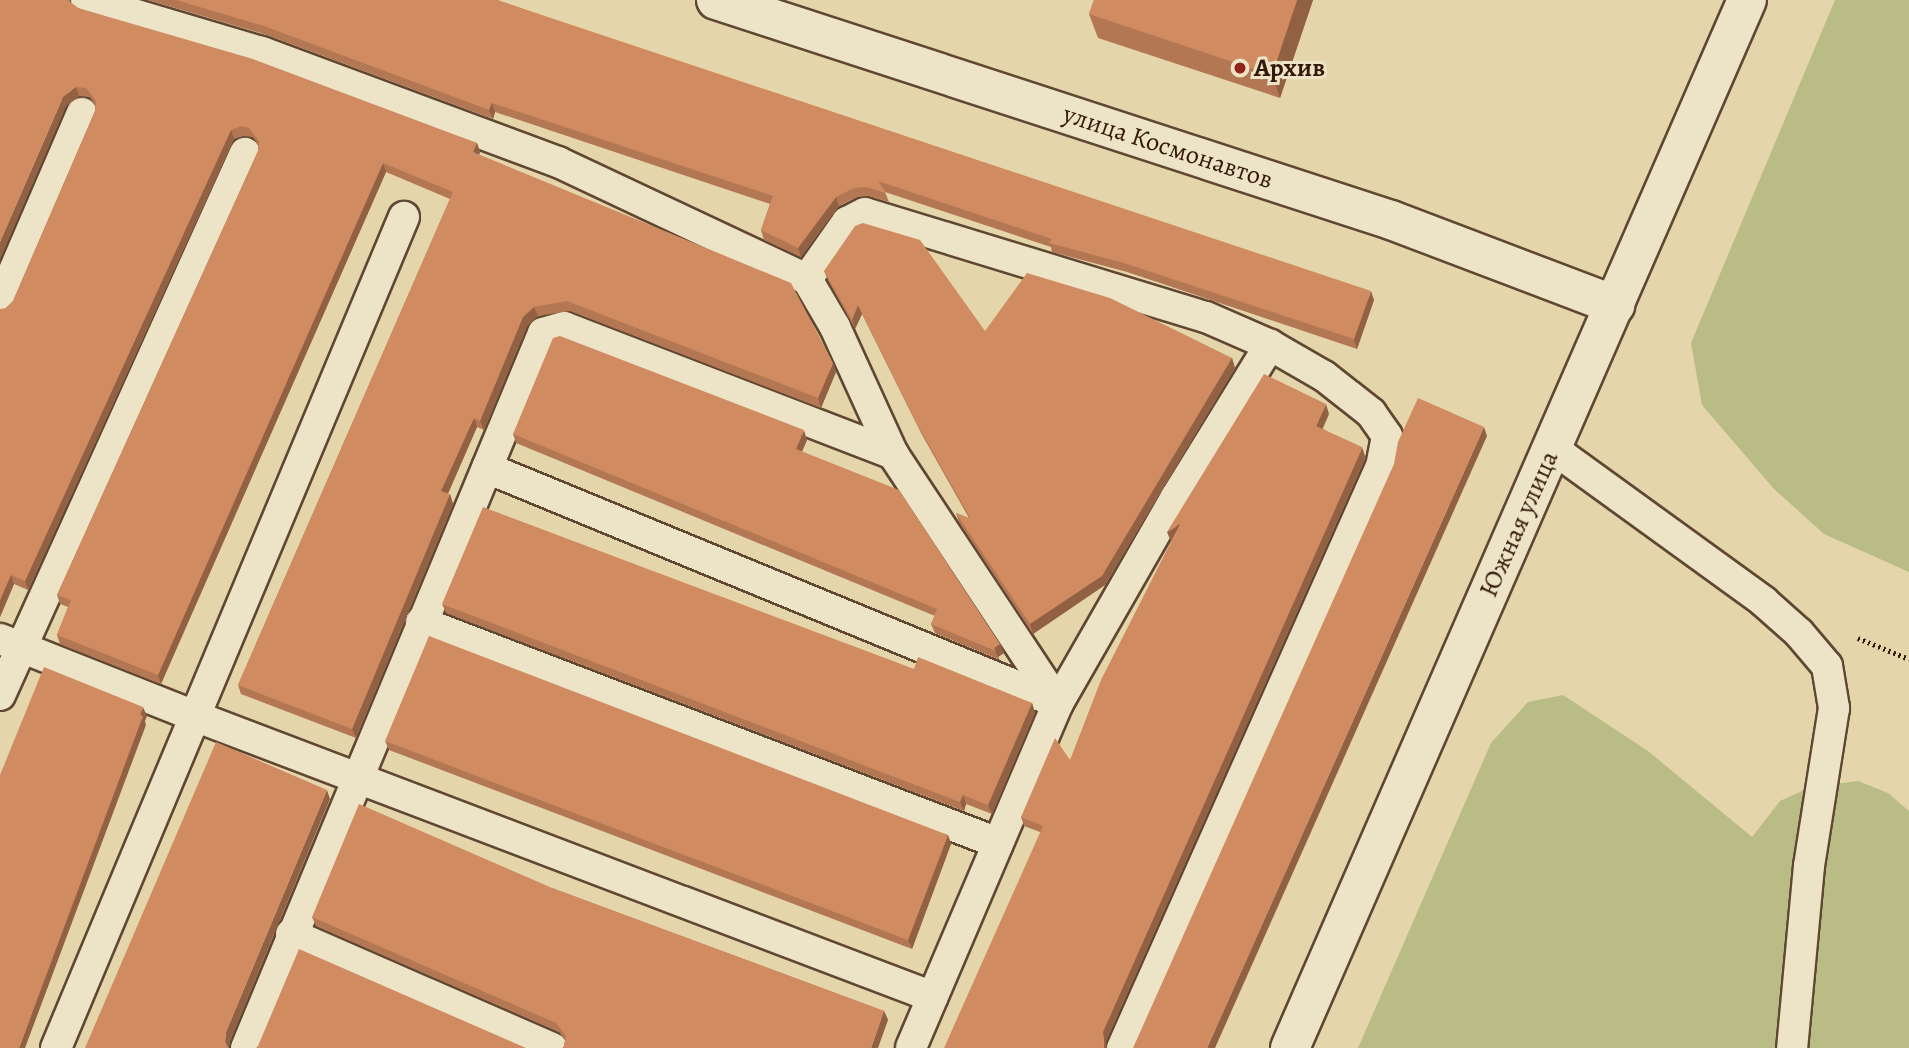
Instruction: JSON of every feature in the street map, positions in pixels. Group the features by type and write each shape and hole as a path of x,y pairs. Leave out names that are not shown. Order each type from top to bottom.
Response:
{"main road":[{"name":"улица Космонавтов","path":"716,0 1391,220 1615,305"},
{"name":"Южная улица","path":"1290,1048 1747,0"}],"lane":[{"path":"86,0 262,52 558,162 807,279 835,327 893,454 1058,704"},
{"path":"0,303 82,113"},
{"path":"0,695 10,642 245,153"},
{"path":"807,279 848,222 865,213 1206,317 1269,345 1324,376 1371,412 1387,436 1381,466 1122,1048"},
{"path":"56,1048 197,717 404,217"},
{"path":"246,1048 291,934 543,333 564,327 893,454"},
{"path":"911,1048 1058,704 1176,497 1269,345"},
{"path":"1552,448 1763,601 1799,633 1826,666 1834,708 1809,866 1792,1048"},
{"path":"487,468 1058,704"},
{"path":"421,622 998,844"},
{"path":"10,642 197,717 933,998"},
{"path":"291,934 552,1048"}],"green space":[{"path":"1835,0 1909,0 1909,572 1824,534 1774,489 1702,405 1691,343"},
{"path":"1563,695 1648,751 1752,837 1780,801 1811,787 1858,781 1888,793 1909,811 1909,1048 1358,1048 1491,743 1528,702"}],"building":[{"path":"0,0 68,0 78,8 253,59 477,143 473,152 791,283 833,363 818,398 567,301 534,307 523,317 480,421 474,418 441,491 450,494 352,729 238,685 453,192 383,163 158,675 57,635 71,600 57,595 258,151 259,141 249,128 241,126 231,130 25,581 11,575 0,600 0,309 6,308 13,301 95,111 96,101 86,88 76,87 63,97 0,242"},
{"path":"176,0 497,0 1371,291 1354,339 1124,263 1049,243 1052,239 878,181 886,193 866,187 854,188 836,197 798,248 761,230 773,196 492,103 489,110 264,26"},
{"name":"Архив","path":"1094,0 1297,0 1272,75 1089,14"},
{"path":"863,223 920,240 985,331 1027,273 1110,298 1232,358 1102,576 1030,624 956,513 971,519 917,424 858,305 852,320 824,271 855,226"},
{"path":"560,336 804,430 796,449 899,490 1000,644 994,648 996,651 931,624 937,609 513,434 553,338"},
{"path":"1264,374 1326,404 1316,426 1362,447 1103,1032 1104,1048 944,1048 1043,826 1021,817 1055,738 1070,760 1101,680 1180,524 1167,532"},
{"path":"1418,398 1484,427 1207,1048 1133,1048 1394,464 1398,442"},
{"path":"483,507 914,669 918,657 1032,703 988,805 963,795 960,802 442,604"},
{"path":"429,636 948,835 908,940 385,741"},
{"path":"44,667 143,707 140,715 143,716 19,1048 0,1048 0,775"},
{"path":"216,742 327,790 226,1032 225,1042 228,1048 85,1048"},
{"path":"359,804 552,888 884,1011 871,1048 562,1048 566,1036 556,1023 312,917"},
{"path":"299,949 526,1048 256,1048"}],"place":[{"name":"Архив","path":"1240,68"}]}
